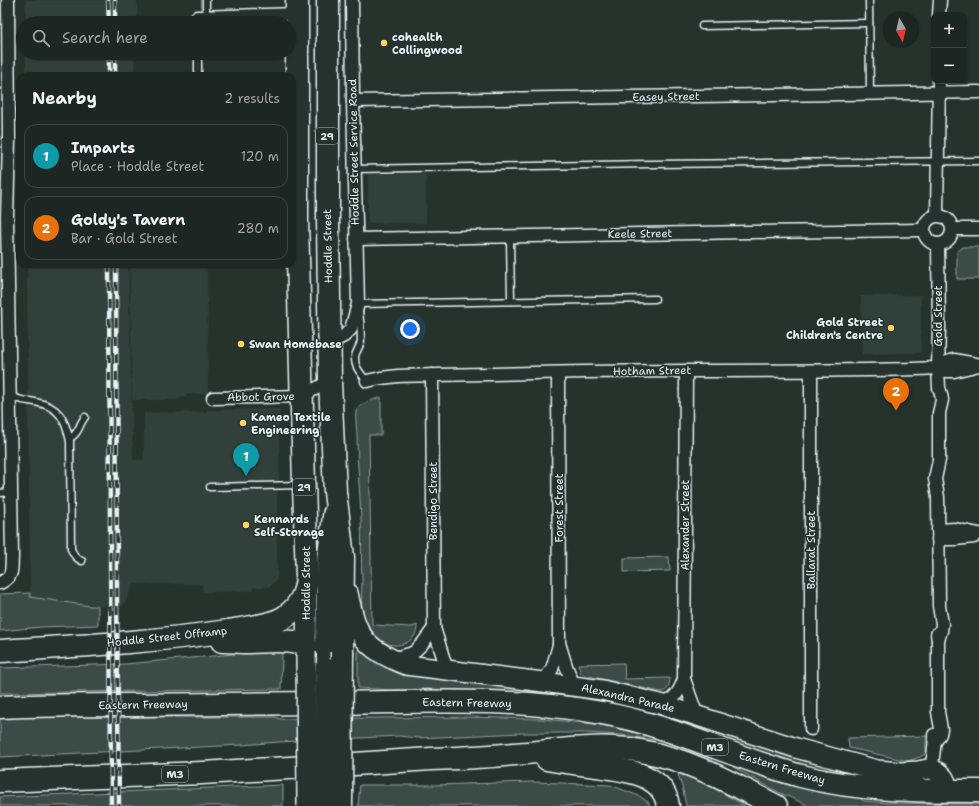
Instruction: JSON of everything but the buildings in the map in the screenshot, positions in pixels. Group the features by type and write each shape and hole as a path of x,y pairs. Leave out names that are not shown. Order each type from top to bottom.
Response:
{"highway":[{"name":"Hoddle Street","path":"328,0 328,244 330,381 336,509 342,547 343,572 320,654 341,806"},
{"name":"Hoddle Street","path":"296,41 297,7"},
{"name":"Hoddle Street","path":"295,60 295,72"},
{"path":"296,206 328,205"},
{"name":"Hoddle Street","path":"296,222 307,578"},
{"path":"298,255 318,244 328,244"},
{"name":"Hoddle Street Offramp","path":"0,651 117,643 177,637 260,625 281,620 291,613 299,603 305,591 307,578"},
{"path":"177,637 246,642 291,641 302,644 320,654"},
{"name":"Eastern Freeway","path":"0,707 427,702 553,706 602,713 638,721 684,735 778,769 828,782 879,789 950,791"},
{"name":"M3","path":"0,782 200,773 514,754 583,747 614,747 642,751 688,763 776,806"},
{"path":"514,754 620,770 641,775 658,785 664,793 668,806"},
{"path":"950,791 979,791"}],"main road":[{"name":"Hoddle Street","path":"307,806 327,557 335,492"},
{"name":"Alexandra Parade","path":"343,572 352,614 360,634 372,647 392,659 410,666 602,690 664,705 796,748 877,770 901,772 932,769"},
{"name":"Hoddle Street","path":"307,578 320,654 324,806"},
{"path":"932,769 942,775 946,780 950,791"}],"street":[{"path":"0,583 8,580 11,571 5,492 9,140 4,20 8,0"},
{"name":"Hoddle Street Service Road","path":"330,343 344,336 351,330 358,304 352,0"},
{"path":"940,0 940,12"},
{"path":"224,16 297,7"},
{"path":"937,215 939,87"},
{"name":"Easey Street","path":"353,101 870,94 939,87 979,92"},
{"path":"937,215 946,218 952,225 952,234 950,238 942,244 933,244 924,234 924,226 926,222 929,218 937,215"},
{"path":"952,229 979,229"},
{"name":"Keele Street","path":"356,240 924,230"},
{"name":"Gold Street","path":"932,769 935,742 934,728 938,712 938,640 935,624 939,606 938,497 935,479 939,460 939,412 935,400 939,388 938,244"},
{"name":"Hotham Street","path":"367,381 398,376 432,375 938,368 954,371 979,365"},
{"name":"Ballarat Street","path":"811,370 811,729"},
{"name":"Alexander Street","path":"686,371 684,679 698,716"},
{"name":"Forest Street","path":"543,682 552,669 559,643 558,373"},
{"name":"Bendigo Street","path":"432,375 434,628 447,670"},
{"name":"Abbot Grove","path":"213,398 302,396 330,381"},
{"path":"938,534 955,539 979,535"},
{"path":"392,659 413,653 420,647 434,628"},
{"name":"Forest Street","path":"559,643 574,686"},
{"name":"Alexander Street","path":"664,705 673,699 684,679"}],"lane":[{"path":"201,16 206,0"},
{"path":"869,0 870,94"},
{"path":"702,26 869,23"},
{"path":"198,60 198,72"},
{"path":"355,169 979,161"},
{"path":"510,237 511,301"},
{"path":"358,304 655,299"},
{"name":"Hoddle Street Service Road","path":"358,304 361,344 356,355 356,365 367,381"},
{"path":"5,396 45,404 58,411 68,429 70,438 71,549 74,557 82,561"},
{"path":"70,438 74,435 84,417"},
{"path":"210,487 304,485"}],"shaded area":[{"path":"26,0 137,0 137,16 26,16"},
{"path":"26,60 135,60 134,72 26,72"},
{"path":"368,174 426,174 426,223 368,223"},
{"path":"963,247 979,247 979,279 957,279 957,252"},
{"path":"27,268 128,268 133,460 144,460 144,413 279,409 277,579 269,587 253,587 253,591 203,592 202,584 134,584 123,606 90,606 30,597"},
{"path":"130,268 207,268 208,394 189,394 176,400 132,400"},
{"name":"Gold Street Children's Centre","path":"921,295 921,353 862,354 861,296"},
{"path":"381,397 381,435 369,435 372,625 412,627 417,625 414,636 411,640 401,645 389,644 375,635 365,619 362,604 361,526 356,412 357,409 363,404"},
{"path":"669,557 670,571 624,572 624,558"},
{"path":"30,593 30,597 98,606 98,625 41,627 0,631 0,594"},
{"path":"361,648 584,692 922,774 939,781 836,774 786,762 699,728 600,700 514,692 358,688 358,649"},
{"path":"278,650 282,655 281,689 0,693 0,668 126,664"},
{"path":"624,663 625,679 670,678 666,691 661,692 584,675 581,673 578,664"},
{"path":"0,717 275,717 280,719 469,717 541,719 596,724 649,735 654,740 623,735 585,733 521,733 418,738 399,736 0,757"},
{"path":"926,736 925,754 908,761 849,748 848,738"},
{"path":"740,765 859,796 864,801 887,803 979,804 979,806 809,806 774,790 733,767"},
{"path":"678,774 696,779 745,806 686,806"},
{"path":"532,782 610,785 639,796 648,802 650,806 358,806 360,785 434,785"},
{"path":"283,785 283,806 0,806 0,797"}],"railway":[{"path":"108,0 109,16"},
{"path":"115,0 115,16"},
{"path":"109,60 109,72"},
{"path":"115,60 115,72"},
{"path":"109,268 111,806"},
{"path":"116,268 119,806"}],"place":[{"name":"cohealth Collingwood","path":"384,43"},
{"name":"Gold Street Children's Centre","path":"891,328"},
{"name":"Swan Homebase","path":"241,344"},
{"name":"Goldy's Tavern","path":"896,411"},
{"name":"Kameo Textile Engineering","path":"243,423"},
{"name":"Imparts","path":"246,476"},
{"name":"Kennards Self-Storage","path":"246,525"}]}
